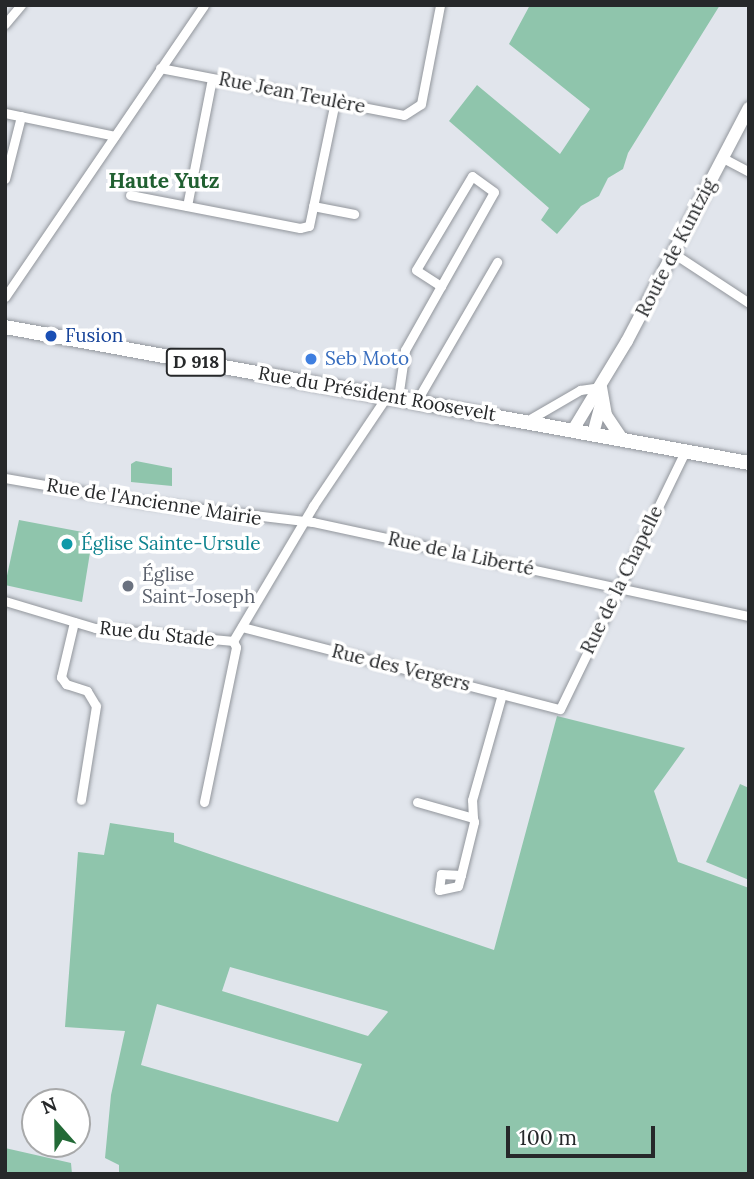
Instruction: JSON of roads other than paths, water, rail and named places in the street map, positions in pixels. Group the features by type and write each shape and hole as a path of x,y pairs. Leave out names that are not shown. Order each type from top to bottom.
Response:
{"main road":[{"name":"Rue du Président Roosevelt","path":"5,327 749,463"}],"street":[{"path":"5,24 21,5"},
{"path":"5,297 204,5"},
{"name":"Rue Jean Teulère","path":"160,68 404,115 421,104 440,5"},
{"path":"187,206 212,78"},
{"path":"130,195 300,228 309,226 335,102"},
{"name":"Route de Kuntzig","path":"573,430 601,387 749,108"},
{"path":"5,113 115,136"},
{"path":"5,180 22,117"},
{"path":"723,158 749,172"},
{"path":"393,397 405,350 494,192 472,176 416,270 441,286"},
{"path":"313,206 354,214"},
{"path":"673,253 749,303"},
{"path":"416,402 497,262"},
{"path":"525,422 580,390 601,387 602,402 593,434"},
{"name":"Rue du Stade","path":"5,601 74,622 125,632 233,640 303,522 393,397"},
{"path":"602,402 622,439"},
{"name":"Rue de la Chapelle","path":"559,709 685,451"},
{"name":"Rue de l'Ancienne Mairie","path":"5,478 303,522"},
{"name":"Rue de la Liberté","path":"303,522 749,616"},
{"path":"74,622 61,677 66,684 88,691 96,706 81,800"},
{"name":"Rue des Vergers","path":"242,627 559,709"},
{"path":"204,802 236,647 233,640"},
{"path":"461,875 473,818 472,800 502,694"},
{"path":"417,802 473,818"}],"place":[{"name":"Fusion","path":"51,336"},
{"name":"Seb Moto","path":"311,359"},
{"name":"Église Sainte-Ursule","path":"67,544"},
{"name":"Église Saint-Joseph","path":"128,586"}],"district":[{"name":"Haute Yutz","path":"164,181"}]}
